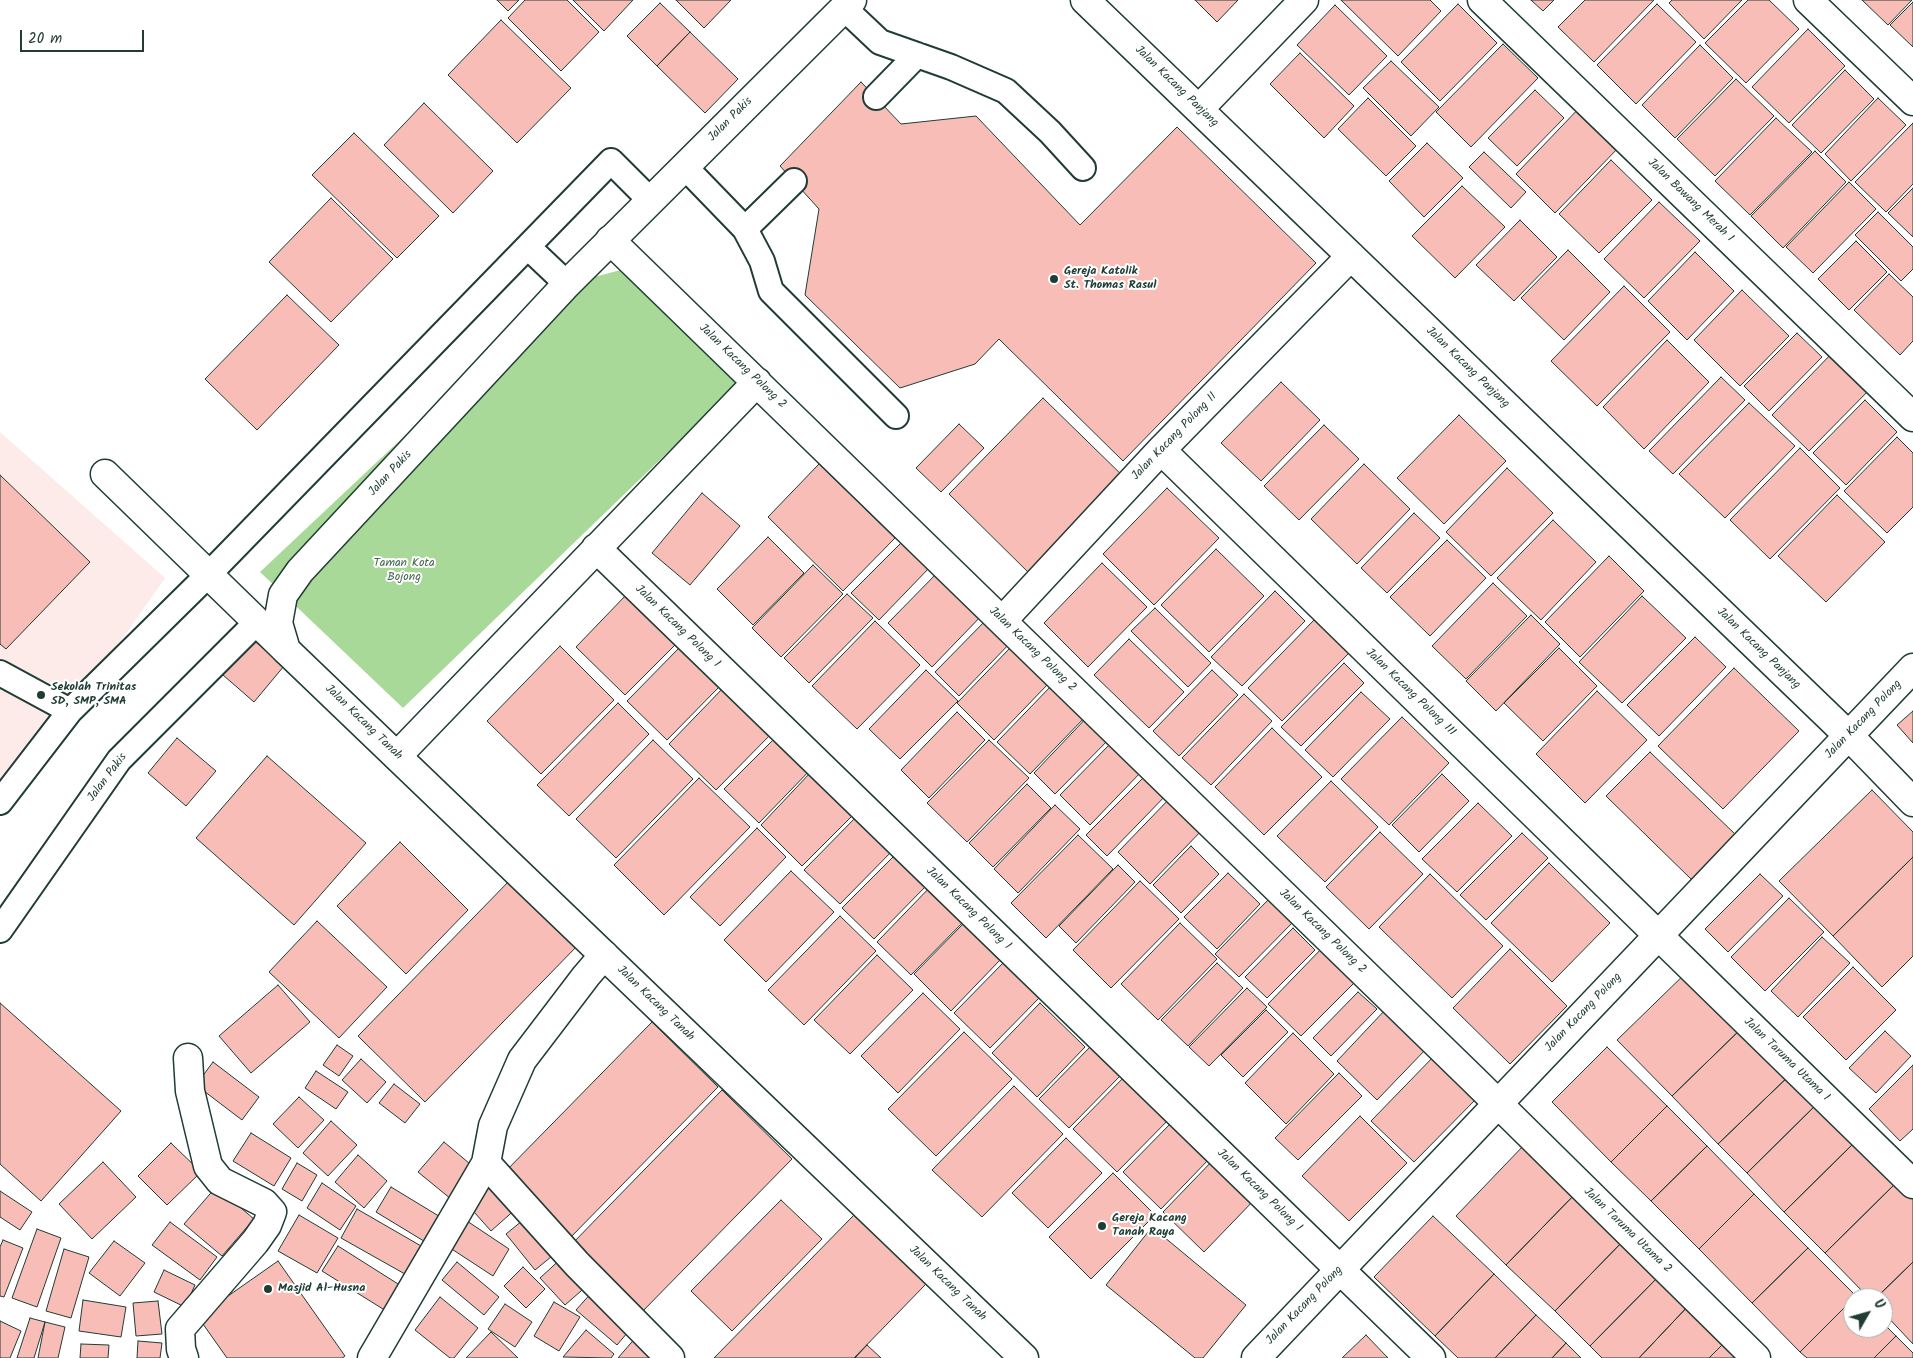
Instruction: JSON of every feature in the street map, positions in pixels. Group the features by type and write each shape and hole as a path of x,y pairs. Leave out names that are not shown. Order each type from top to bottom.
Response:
{"street":[{"name":"Jalan Kacang Panjang","path":"1085,0 1848,736 1913,802"},
{"path":"1199,109 1304,0"},
{"name":"Jalan Bawang Merah I","path":"1482,0 1908,403"},
{"path":"1808,0 1913,101"},
{"name":"Jalan Pakis","path":"610,240 848,4"},
{"path":"566,284 610,240"},
{"name":"Jalan Kacang Polong 2","path":"610,240 1497,1104"},
{"name":"Jalan Kacang Polong II","path":"1002,621 1161,450 1351,256"},
{"name":"Jalan Pakis","path":"286,650 278,623 283,595 300,571 566,284"},
{"path":"397,756 757,382"},
{"name":"Jalan Kacang Polong III","path":"1161,450 1659,935"},
{"path":"105,474 286,650"},
{"name":"Jalan Kacang Polong 1","path":"596,548 1431,1358"},
{"name":"Jalan Kacang Tanah","path":"286,650 1024,1358"},
{"name":"Jalan Kacang Polong","path":"1256,1358 1913,668"},
{"name":"Jalan Taruma Utama 1","path":"1659,935 1913,1184"},
{"path":"372,1358 486,1163 493,1126 522,1060 604,955"},
{"path":"184,1358 181,1350 180,1329 256,1242 267,1225 272,1212 264,1203 220,1181 208,1166 190,1091 188,1058"},
{"name":"Jalan Taruma Utama 2","path":"1497,1104 1756,1358"},
{"path":"486,1163 577,1264 670,1358"}],"lane":[{"path":"848,4 880,42 1006,91 1050,132 1083,168"},
{"path":"876,97 917,55"},
{"path":"0,802 70,711 209,574 611,161 650,200"},
{"path":"684,166 745,229 762,261 771,291 896,416"},
{"path":"745,229 794,181"},
{"path":"528,247 566,284"},
{"name":"Jalan Pakis","path":"0,930 119,760 257,622"},
{"path":"0,673 70,711"}],"shaded area":[{"name":"Sekolah Trinitas SD, SMP, SMA","path":"0,432 165,578 0,813"}],"green space":[{"name":"Taman Kota Bojong","path":"650,262 755,368 403,708 260,572 565,285"}],"building":[{"path":"497,0 519,0 508,11"},
{"path":"525,0 567,0 599,32 561,71 508,18"},
{"path":"573,0 633,0 604,31"},
{"path":"676,0 731,0 704,28"},
{"path":"1195,0 1238,0 1217,22"},
{"path":"1341,0 1430,0 1441,11 1398,56"},
{"path":"1531,0 1554,0 1543,11"},
{"path":"1585,0 1654,0 1594,62 1558,27"},
{"path":"1672,0 1742,0 1704,39 1669,3"},
{"path":"1748,0 1769,0 1799,29 1746,83 1705,43"},
{"path":"1862,0 1912,0 1888,25"},
{"path":"1913,2 1913,47 1890,25"},
{"path":"660,3 690,32 657,66 627,36"},
{"path":"1458,4 1497,43 1440,101 1401,62"},
{"path":"1657,4 1696,42 1636,104 1597,65"},
{"path":"1335,5 1387,56 1349,95 1297,45"},
{"path":"501,20 571,88 517,143 448,75"},
{"path":"1808,29 1845,66 1789,123 1752,87"},
{"path":"690,32 738,79 705,113 657,66"},
{"path":"1503,44 1538,78 1471,147 1436,112"},
{"path":"1700,45 1733,78 1675,138 1642,105"},
{"path":"1300,53 1354,106 1324,138 1270,84"},
{"path":"1391,61 1439,107 1411,136 1363,88"},
{"path":"1845,70 1874,99 1821,153 1792,125"},
{"path":"1736,79 1774,116 1715,176 1677,139"},
{"name":"Gereja Katolik St. Thomas Rasul","path":"861,82 901,124 976,116 1080,225 1177,127 1316,263 1123,461 999,339 975,364 900,388 805,295 819,209 780,166"},
{"path":"1535,90 1564,118 1517,166 1488,138"},
{"path":"1368,98 1416,146 1386,176 1338,129"},
{"path":"1878,98 1906,125 1851,181 1825,154"},
{"path":"424,103 493,171 453,213 384,145"},
{"path":"1583,104 1623,143 1555,213 1516,174"},
{"path":"1776,118 1812,152 1750,215 1715,181"},
{"path":"1913,123 1913,184 1886,212 1855,182"},
{"path":"354,133 439,216 397,258 312,175"},
{"path":"1427,143 1463,178 1424,217 1389,181"},
{"path":"1815,151 1846,182 1783,248 1751,216"},
{"path":"1484,152 1526,192 1511,208 1469,167"},
{"path":"1611,160 1652,200 1599,253 1559,214"},
{"path":"1849,182 1876,209 1813,273 1786,247"},
{"path":"1462,186 1505,227 1455,278 1412,236"},
{"path":"1913,188 1913,237 1888,213"},
{"path":"331,198 393,259 331,322 269,262"},
{"path":"1659,202 1700,241 1644,298 1604,259"},
{"path":"1878,212 1913,247 1913,269 1901,281 1855,235"},
{"path":"1520,220 1557,257 1514,301 1476,265"},
{"path":"1856,241 1887,272 1849,310 1818,279"},
{"path":"1568,250 1610,292 1564,340 1521,298"},
{"path":"1695,252 1734,291 1687,340 1648,301"},
{"path":"1889,274 1913,297 1913,341 1900,355 1854,310"},
{"path":"1624,286 1670,332 1597,406 1551,361"},
{"path":"1742,290 1789,336 1740,386 1694,340"},
{"path":"287,295 339,345 257,430 205,379"},
{"path":"1797,333 1822,357 1769,411 1744,386"},
{"path":"1667,340 1709,382 1644,449 1603,407"},
{"path":"1837,348 1875,384 1809,451 1772,415"},
{"path":"1721,377 1745,400 1673,474 1649,451"},
{"path":"1281,382 1320,420 1261,481 1221,443"},
{"path":"1043,398 1129,482 1035,579 949,494"},
{"path":"1865,400 1897,432 1846,485 1813,453"},
{"path":"1749,403 1795,446 1725,518 1679,474"},
{"path":"1459,415 1506,461 1444,524 1397,478"},
{"path":"959,424 984,448 941,492 916,468"},
{"path":"1324,425 1359,459 1299,520 1264,486"},
{"path":"1897,437 1913,453 1913,507 1887,533 1844,491"},
{"path":"1800,448 1840,488 1770,559 1730,520"},
{"path":"819,464 895,538 843,591 768,517"},
{"path":"1364,464 1410,509 1357,564 1311,519"},
{"path":"1507,468 1553,513 1491,576 1446,532"},
{"path":"0,475 90,562 6,649 0,644"},
{"path":"1167,488 1219,538 1154,605 1103,554"},
{"path":"702,493 740,526 690,585 652,553"},
{"path":"1837,495 1885,542 1826,602 1778,556"},
{"path":"1414,513 1440,538 1387,593 1361,568"},
{"path":"1553,520 1596,562 1541,620 1497,578"},
{"path":"768,537 804,573 753,625 717,589"},
{"path":"904,540 931,566 879,620 851,593"},
{"path":"1447,540 1486,578 1430,636 1390,597"},
{"path":"1216,549 1264,596 1209,652 1161,605"},
{"path":"1609,556 1644,591 1580,657 1545,622"},
{"path":"1102,563 1147,607 1088,667 1044,623"},
{"path":"813,565 843,594 781,657 752,628"},
{"path":"941,569 985,612 932,667 888,623"},
{"path":"1493,583 1527,616 1466,679 1432,646"},
{"path":"1275,591 1305,621 1242,686 1211,657"},
{"path":"628,593 678,642 625,695 576,647"},
{"path":"847,594 873,618 809,683 784,658"},
{"path":"1642,596 1686,638 1622,703 1579,662"},
{"path":"1155,608 1211,663 1188,687 1131,631"},
{"path":"1531,615 1560,644 1496,711 1466,681"},
{"path":"990,616 1014,639 959,696 935,672"},
{"path":"1315,619 1349,653 1282,721 1248,688"},
{"path":"875,621 920,665 857,729 812,686"},
{"path":"1695,637 1726,667 1659,736 1627,705"},
{"path":"252,639 284,666 254,702 223,675"},
{"path":"1129,639 1184,692 1149,728 1094,675"},
{"path":"560,646 614,700 541,774 487,721"},
{"path":"680,647 720,686 667,740 627,701"},
{"path":"1011,647 1049,683 994,740 957,703"},
{"path":"1559,648 1597,686 1543,741 1504,703"},
{"path":"1344,663 1364,683 1301,746 1281,727"},
{"path":"1734,668 1799,731 1723,809 1658,746"},
{"path":"926,670 958,701 900,759 869,729"},
{"path":"1212,670 1238,695 1179,756 1153,731"},
{"path":"1054,683 1087,715 1030,774 997,742"},
{"path":"726,685 773,732 716,790 669,744"},
{"path":"1597,691 1647,740 1585,803 1536,754"},
{"path":"1361,692 1390,719 1333,777 1305,750"},
{"path":"1244,694 1272,721 1211,785 1182,758"},
{"path":"618,703 649,734 569,816 537,785"},
{"path":"1913,711 1913,743 1897,725"},
{"path":"957,712 985,740 929,798 901,770"},
{"path":"1092,712 1114,734 1055,794 1034,773"},
{"path":"1402,717 1449,763 1389,825 1341,779"},
{"path":"1272,728 1322,777 1264,835 1215,787"},
{"path":"780,733 814,766 759,823 724,789"},
{"path":"177,738 216,771 186,806 148,773"},
{"path":"653,740 693,779 616,858 576,819"},
{"path":"989,740 1029,778 967,842 927,803"},
{"path":"1112,742 1142,771 1090,825 1060,795"},
{"path":"1650,752 1737,836 1693,881 1606,796"},
{"path":"267,756 366,843 294,925 196,838"},
{"path":"1150,771 1170,791 1107,856 1086,835"},
{"path":"811,772 854,814 802,866 761,825"},
{"path":"1442,774 1469,801 1419,852 1392,825"},
{"path":"699,778 750,827 664,915 614,865"},
{"path":"1331,781 1378,827 1325,882 1277,836"},
{"path":"1027,784 1051,808 993,867 969,843"},
{"path":"1872,790 1913,832 1913,857 1833,936 1779,881"},
{"path":"1173,795 1205,827 1150,884 1118,852"},
{"path":"1478,803 1512,836 1457,892 1422,859"},
{"path":"1055,805 1080,829 1018,893 994,869"},
{"path":"861,812 897,846 840,904 804,870"},
{"path":"757,828 786,857 720,926 690,897"},
{"path":"1380,832 1423,874 1369,929 1326,887"},
{"path":"1522,833 1548,858 1486,920 1460,895"},
{"path":"1078,835 1113,869 1046,938 1011,903"},
{"path":"400,842 468,910 406,974 337,906"},
{"path":"1191,846 1219,874 1181,913 1153,885"},
{"path":"896,854 928,884 874,939 842,908"},
{"path":"1913,857 1913,956 1882,987 1833,936"},
{"path":"1549,863 1610,923 1552,982 1491,923"},
{"path":"1118,865 1135,882 1076,943 1059,926"},
{"path":"791,871 834,912 766,982 724,940"},
{"path":"1228,873 1260,904 1217,949 1184,917"},
{"path":"1430,874 1503,946 1452,998 1379,927"},
{"path":"1760,874 1783,896 1728,952 1705,929"},
{"path":"513,877 580,943 425,1102 358,1036"},
{"path":"1140,881 1179,919 1111,988 1073,950"},
{"path":"935,882 970,915 911,975 877,942"},
{"path":"1271,897 1295,920 1239,977 1215,954"},
{"path":"1789,898 1824,932 1765,991 1731,957"},
{"path":"840,916 876,951 804,1025 768,990"},
{"path":"317,921 387,987 339,1038 269,972"},
{"path":"1180,923 1217,959 1158,1020 1121,984"},
{"path":"963,924 1000,960 951,1011 914,974"},
{"path":"1293,928 1315,950 1267,998 1245,977"},
{"path":"1822,937 1850,963 1798,1017 1771,991"},
{"path":"1326,944 1360,977 1301,1036 1268,1004"},
{"path":"1510,949 1567,1006 1510,1064 1453,1008"},
{"path":"877,955 913,990 850,1054 814,1020"},
{"path":"1005,961 1041,996 990,1048 954,1013"},
{"path":"1217,963 1243,988 1188,1046 1161,1020"},
{"path":"1853,967 1896,1010 1846,1060 1803,1017"},
{"path":"1691,968 1746,1024 1672,1096 1617,1040"},
{"path":"278,985 310,1022 251,1073 219,1036"},
{"path":"1247,988 1267,1007 1209,1066 1189,1047"},
{"path":"1358,992 1377,1009 1331,1056 1313,1038"},
{"path":"923,993 960,1029 898,1093 861,1056"},
{"path":"0,1003 121,1111 41,1201 0,1164"},
{"path":"1040,1003 1085,1047 1037,1097 992,1053"},
{"path":"1386,1009 1427,1048 1377,1100 1337,1061"},
{"path":"1266,1010 1288,1032 1243,1077 1221,1055"},
{"path":"652,1022 718,1087 566,1242 500,1177"},
{"path":"1746,1024 1793,1072 1718,1144 1672,1096"},
{"path":"1885,1031 1911,1056 1876,1093 1849,1068"},
{"path":"964,1032 1012,1079 936,1156 888,1109"},
{"path":"1293,1033 1334,1074 1286,1124 1245,1083"},
{"path":"337,1045 353,1056 339,1076 323,1065"},
{"path":"1092,1045 1122,1074 1069,1128 1039,1099"},
{"path":"1607,1047 1667,1106 1611,1162 1552,1102"},
{"path":"1438,1052 1481,1094 1414,1162 1371,1121"},
{"path":"361,1059 386,1082 367,1103 342,1080"},
{"path":"213,1062 259,1097 242,1120 196,1085"},
{"path":"1913,1065 1913,1129 1900,1141 1869,1109"},
{"path":"316,1071 348,1092 336,1109 305,1088"},
{"path":"1129,1072 1173,1115 1117,1172 1073,1129"},
{"path":"1793,1072 1821,1100 1747,1173 1718,1144"},
{"path":"1339,1073 1362,1096 1298,1160 1275,1138"},
{"path":"394,1084 420,1104 405,1123 379,1103"},
{"path":"1014,1086 1063,1134 982,1217 932,1170"},
{"path":"722,1090 792,1159 638,1316 568,1248"},
{"path":"299,1097 324,1120 298,1148 273,1124"},
{"path":"1821,1100 1858,1139 1784,1212 1747,1173"},
{"path":"1667,1106 1707,1146 1651,1201 1611,1162"},
{"path":"1360,1116 1407,1163 1349,1221 1302,1176"},
{"path":"331,1121 357,1145 328,1176 303,1153"},
{"path":"1173,1121 1210,1158 1161,1209 1123,1172"},
{"path":"251,1133 291,1158 274,1186 233,1161"},
{"path":"1066,1138 1102,1173 1048,1228 1012,1193"},
{"path":"1858,1139 1899,1180 1825,1253 1784,1212"},
{"path":"444,1142 476,1169 451,1199 418,1172"},
{"path":"171,1143 201,1172 167,1205 138,1176"},
{"path":"1526,1143 1577,1192 1506,1265 1456,1216"},
{"path":"1707,1146 1754,1194 1699,1249 1651,1201"},
{"path":"358,1155 387,1181 364,1208 335,1182"},
{"path":"1216,1157 1257,1197 1204,1252 1163,1212"},
{"path":"103,1162 136,1197 92,1239 59,1204"},
{"path":"297,1163 317,1175 302,1201 282,1189"},
{"name":"Gereja Kacang Tanah Raya","path":"1113,1173 1155,1215 1091,1279 1049,1237"},
{"path":"494,1179 518,1207 491,1231 466,1203"},
{"path":"1899,1180 1913,1195 1913,1262 1886,1288 1859,1288 1825,1253"},
{"path":"322,1183 356,1206 340,1230 307,1208"},
{"path":"216,1187 254,1219 222,1256 184,1224"},
{"path":"391,1187 447,1221 432,1246 376,1212"},
{"path":"0,1191 32,1212 20,1230 0,1217"},
{"path":"1577,1192 1625,1239 1555,1311 1506,1265"},
{"path":"1754,1194 1808,1248 1752,1303 1699,1249"},
{"path":"781,1200 822,1239 732,1331 691,1291"},
{"path":"357,1209 428,1250 412,1278 341,1238"},
{"path":"299,1215 338,1238 317,1273 278,1251"},
{"path":"458,1215 509,1249 493,1276 441,1242"},
{"path":"854,1215 926,1284 854,1358 714,1358"},
{"path":"528,1216 557,1252 535,1270 506,1234"},
{"path":"1433,1216 1494,1274 1435,1336 1374,1277"},
{"path":"170,1222 217,1257 200,1280 152,1245"},
{"path":"1152,1227 1246,1305 1203,1358 1195,1358 1106,1285"},
{"path":"37,1229 61,1238 37,1307 12,1298"},
{"path":"1625,1239 1661,1274 1590,1346 1555,1311"},
{"path":"3,1240 23,1248 4,1297 0,1296 0,1247"},
{"path":"114,1241 145,1263 120,1296 89,1273"},
{"path":"338,1246 406,1289 391,1314 322,1271"},
{"path":"1808,1248 1848,1288 1843,1288 1843,1309 1800,1352 1752,1303"},
{"path":"64,1249 89,1257 71,1318 46,1311"},
{"path":"564,1256 589,1284 565,1305 540,1278"},
{"name":"Masjid Al-Husna","path":"278,1261 345,1356 342,1358 227,1358 198,1317"},
{"path":"457,1262 499,1297 484,1315 442,1280"},
{"path":"1913,1262 1913,1344 1893,1323 1893,1288 1886,1288"},
{"path":"523,1267 545,1289 526,1308 504,1286"},
{"path":"164,1270 195,1285 185,1307 154,1292"},
{"path":"1494,1274 1536,1315 1495,1358 1458,1358 1435,1336"},
{"path":"1661,1274 1691,1303 1639,1358 1602,1358 1590,1346"},
{"path":"593,1291 633,1326 617,1345 576,1310"},
{"path":"440,1297 478,1328 454,1358 450,1358 415,1330"},
{"path":"83,1300 126,1307 121,1337 79,1331"},
{"path":"158,1301 162,1334 136,1336 133,1303"},
{"path":"554,1302 580,1317 559,1351 534,1336"},
{"path":"1691,1303 1728,1339 1709,1358 1639,1358"},
{"path":"505,1304 532,1322 515,1347 488,1329"},
{"path":"1843,1309 1843,1338 1893,1338 1893,1333 1896,1336 1874,1358 1807,1358 1800,1352"},
{"path":"1536,1315 1566,1343 1552,1358 1495,1358"},
{"path":"30,1318 45,1322 34,1358 17,1358"},
{"path":"0,1321 21,1331 10,1358 0,1358"},
{"path":"45,1322 65,1327 58,1358 38,1358"},
{"path":"586,1330 614,1354 611,1358 563,1357"},
{"path":"491,1332 518,1358 466,1358"},
{"path":"1366,1335 1388,1358 1342,1358"},
{"path":"637,1336 663,1358 618,1358"},
{"path":"1896,1336 1913,1353 1913,1358 1874,1358"},
{"path":"1728,1339 1747,1358 1709,1358"},
{"path":"138,1341 162,1343 160,1358 137,1358"},
{"path":"1566,1343 1581,1358 1552,1358"},
{"path":"81,1344 109,1345 108,1358 80,1358"},
{"path":"867,1345 881,1358 855,1358"}],"place":[{"name":"Gereja Katolik St. Thomas Rasul","path":"1054,279"},
{"name":"Sekolah Trinitas SD, SMP, SMA","path":"41,695"},
{"name":"Gereja Kacang Tanah Raya","path":"1102,1226"},
{"name":"Masjid Al-Husna","path":"268,1289"}]}
